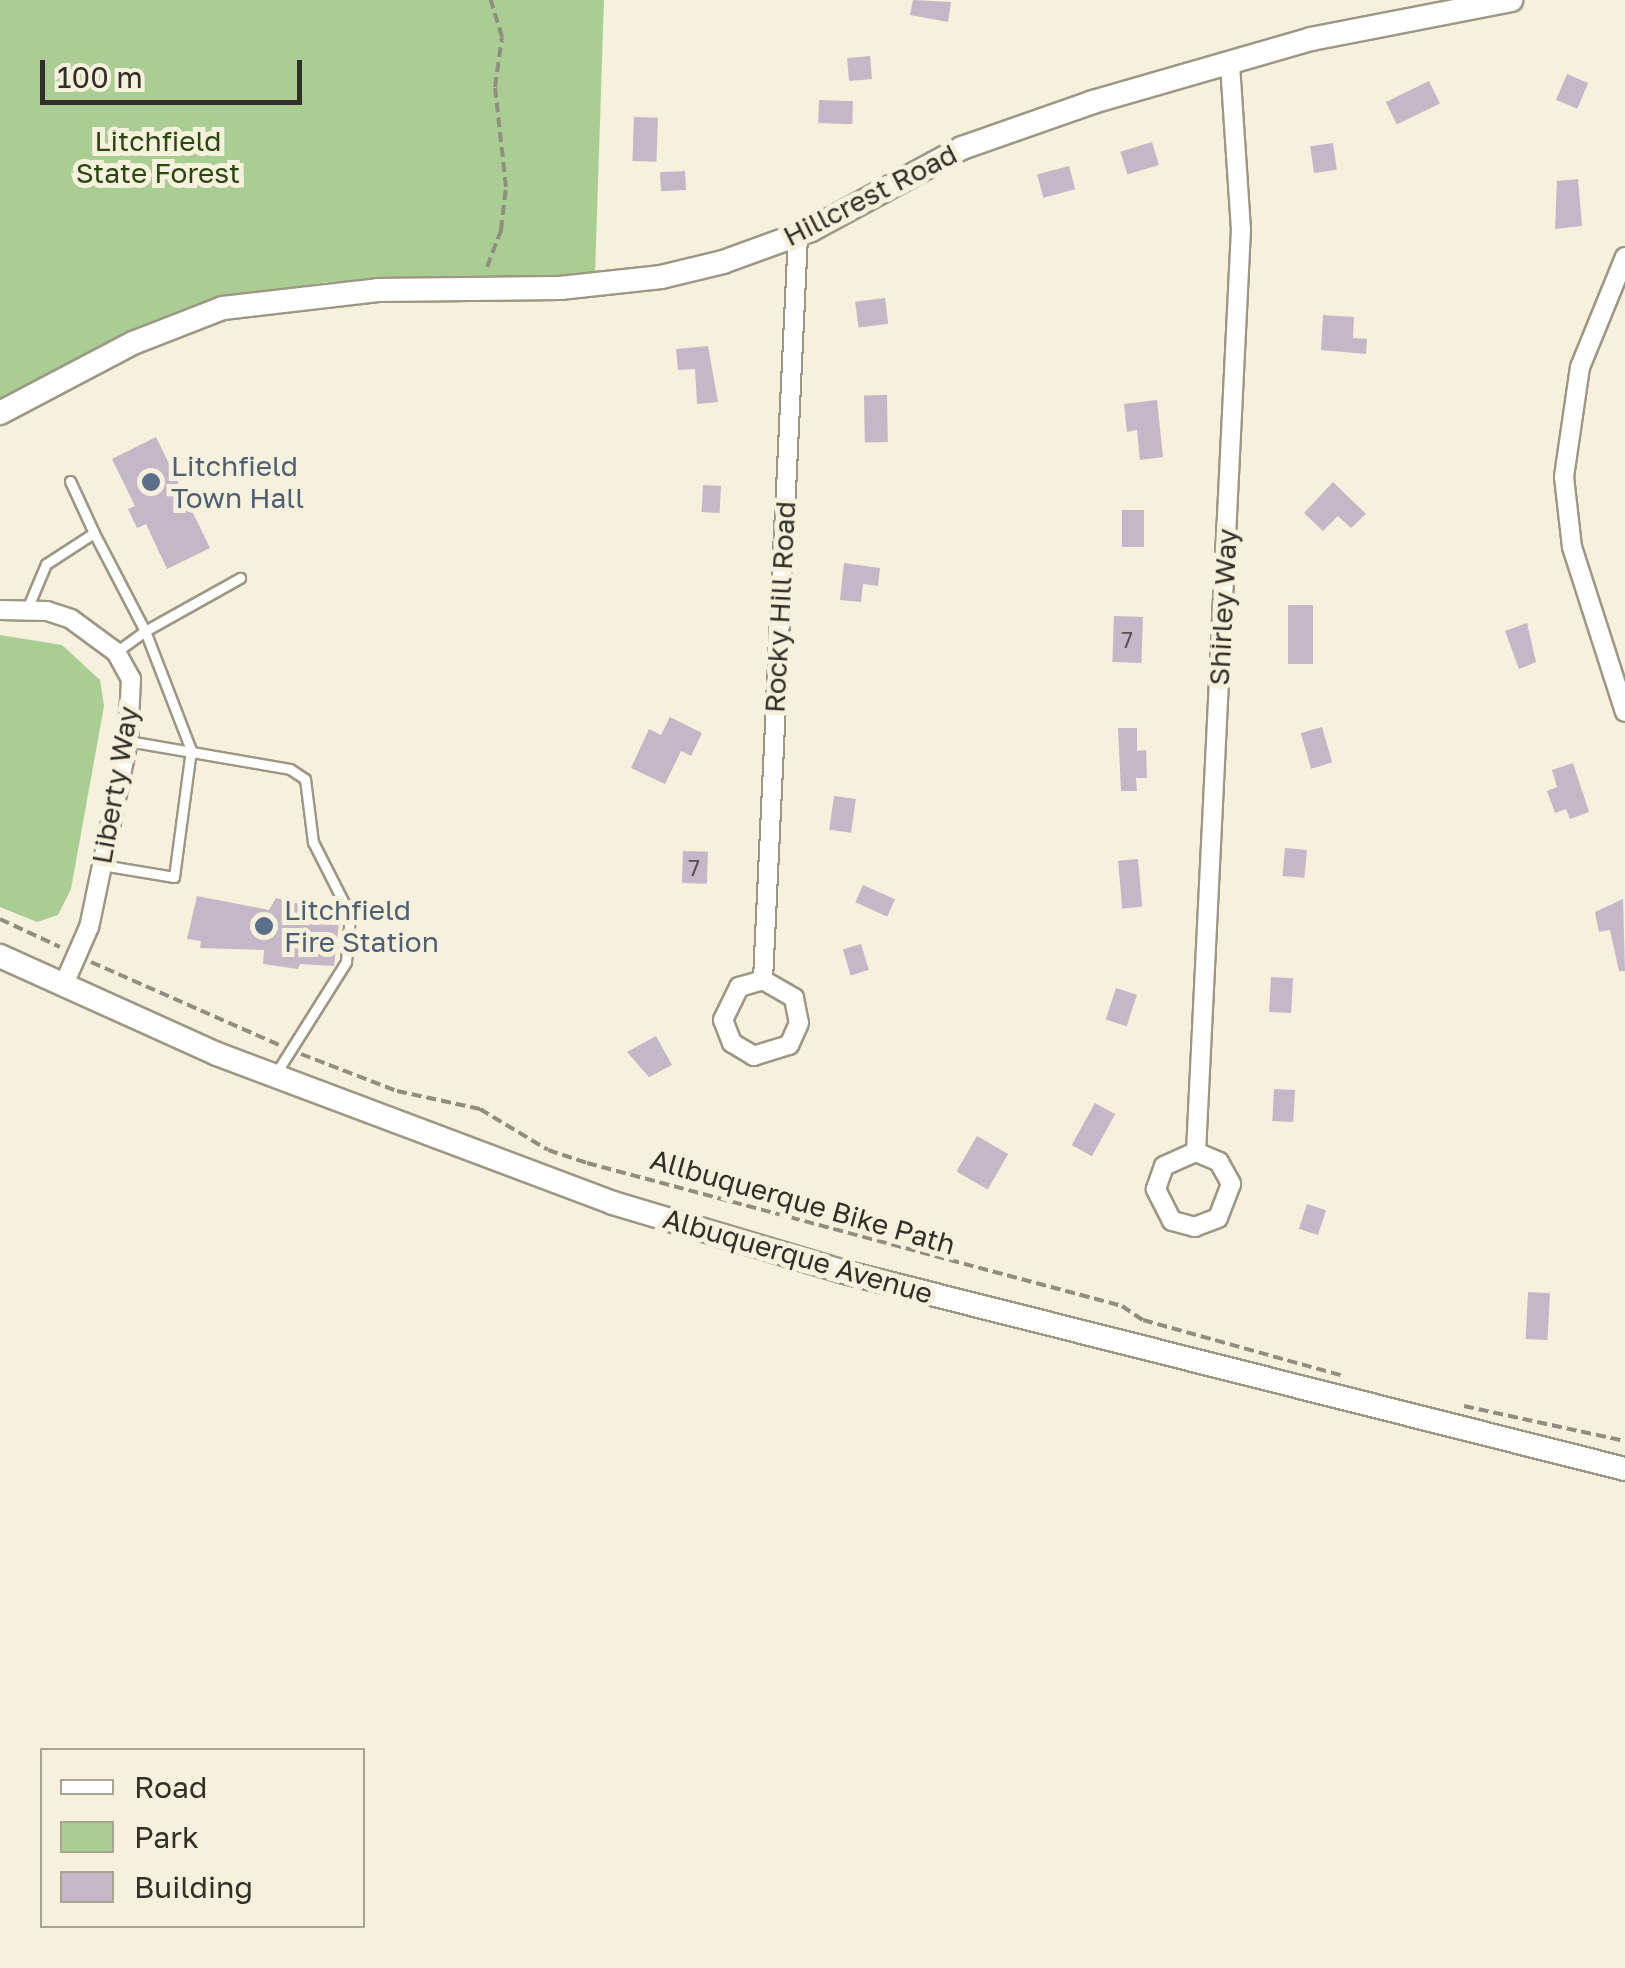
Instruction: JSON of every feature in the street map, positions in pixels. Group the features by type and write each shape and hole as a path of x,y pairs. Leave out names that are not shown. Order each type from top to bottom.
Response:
{"street":[{"name":"Hillcrest Road","path":"0,412 134,343 223,308 378,290 634,281 723,262 798,235 962,148 1326,36 1510,0"},
{"name":"Shirley Way","path":"1196,1152 1241,230 1230,63"},
{"name":"Rocky Hill Road","path":"763,980 798,235"},
{"path":"1625,257 1580,367 1564,477 1572,547 1625,712"},
{"path":"0,610 27,609 72,619 116,652"},
{"name":"Liberty Way","path":"64,984 77,956 128,742 131,679 116,652"},
{"name":"Albuquerque Avenue","path":"0,956 274,1076 612,1203 844,1272 1625,1468"},
{"path":"763,980 794,998 799,1023 778,1052 754,1056 732,1044 724,1008 739,987 763,980"},
{"path":"1196,1152 1219,1162 1231,1184 1218,1218 1195,1227 1172,1221 1156,1189 1164,1166 1196,1152"}],"lane":[{"path":"70,481 145,631 191,750 174,877 101,865"},
{"path":"27,609 46,564 94,533"},
{"path":"116,652 145,631 240,578"},
{"path":"128,742 290,769 305,779 313,842 350,915 346,962 286,1048 274,1076"}],"path":[{"path":"488,267 501,230 506,187 495,87 502,37 492,0"},
{"name":"Allbuquerque Bike Path","path":"0,919 286,1048 397,1091 480,1109 574,1159 1122,1306 1144,1320 1354,1380"},
{"path":"1458,1405 1625,1441"}],"green space":[{"name":"Litchfield State Forest","path":"0,0 604,0 595,275 327,282 267,292 0,403"},
{"path":"0,635 62,645 100,680 104,706 71,889 58,915 37,922 0,907"}],"building":[{"path":"913,0 951,2 948,22 910,15"},
{"path":"870,56 872,79 849,81 847,58"},
{"path":"1567,74 1588,83 1577,109 1556,100"},
{"path":"1429,81 1440,103 1397,125 1386,102"},
{"path":"819,100 853,101 852,124 818,123"},
{"path":"634,117 658,118 656,162 632,161"},
{"path":"1152,142 1159,165 1127,175 1120,152"},
{"path":"1333,143 1337,170 1314,173 1310,146"},
{"path":"1069,166 1075,189 1043,198 1037,175"},
{"path":"685,171 686,190 661,191 660,172"},
{"path":"1578,179 1582,226 1555,229 1557,181"},
{"path":"885,298 888,324 858,327 855,302"},
{"path":"1323,315 1354,317 1353,338 1367,339 1366,354 1321,350"},
{"path":"708,346 718,402 697,404 695,369 678,370 676,349"},
{"path":"864,395 887,395 888,442 865,442"},
{"path":"1157,400 1163,457 1140,460 1137,430 1127,432 1124,404"},
{"name":"Litchfield Town Hall","path":"156,437 210,548 167,569 146,524 137,528 128,509 135,506 112,459"},
{"path":"1333,482 1366,514 1351,528 1338,516 1323,531 1304,513"},
{"path":"703,485 721,486 720,513 702,512"},
{"path":"1122,510 1144,510 1144,547 1122,547"},
{"path":"844,563 880,568 878,586 863,584 861,602 840,600"},
{"path":"1288,605 1313,605 1313,664 1288,664"},
{"path":"1114,616 1143,617 1141,663 1112,662"},
{"path":"1527,623 1536,662 1519,669 1505,631"},
{"path":"670,717 702,733 691,756 681,751 665,784 631,768 649,729 661,735"},
{"path":"1322,727 1332,763 1311,769 1301,733"},
{"path":"1118,728 1137,728 1137,751 1146,750 1147,778 1136,778 1137,791 1121,791"},
{"path":"1573,763 1589,812 1570,819 1566,809 1555,813 1547,791 1557,787 1552,770"},
{"path":"834,796 856,799 851,833 829,830"},
{"path":"1285,848 1307,850 1304,878 1283,876"},
{"path":"683,851 708,852 707,884 682,883"},
{"path":"1138,859 1142,907 1122,909 1118,861"},
{"path":"863,885 895,899 887,917 855,902"},
{"name":"Litchfield Fire Station","path":"197,896 269,910 276,898 340,914 334,966 300,964 298,969 263,964 264,950 200,948 201,941 187,939"},
{"path":"1623,899 1625,971 1619,971 1610,930 1599,932 1595,912"},
{"path":"861,944 869,970 851,975 843,950"},
{"path":"1271,977 1293,978 1291,1013 1269,1012"},
{"path":"1116,988 1137,995 1127,1026 1106,1019"},
{"path":"656,1036 672,1065 649,1077 627,1052"},
{"path":"1274,1089 1295,1090 1293,1122 1272,1121"},
{"path":"1095,1103 1115,1114 1092,1156 1072,1145"},
{"path":"977,1136 1008,1154 988,1190 956,1172"},
{"path":"1307,1204 1326,1210 1318,1235 1299,1229"},
{"path":"1528,1292 1550,1293 1548,1340 1526,1339"}],"place":[{"name":"Litchfield Town Hall","path":"151,482"},
{"name":"Litchfield Fire Station","path":"264,926"}]}
